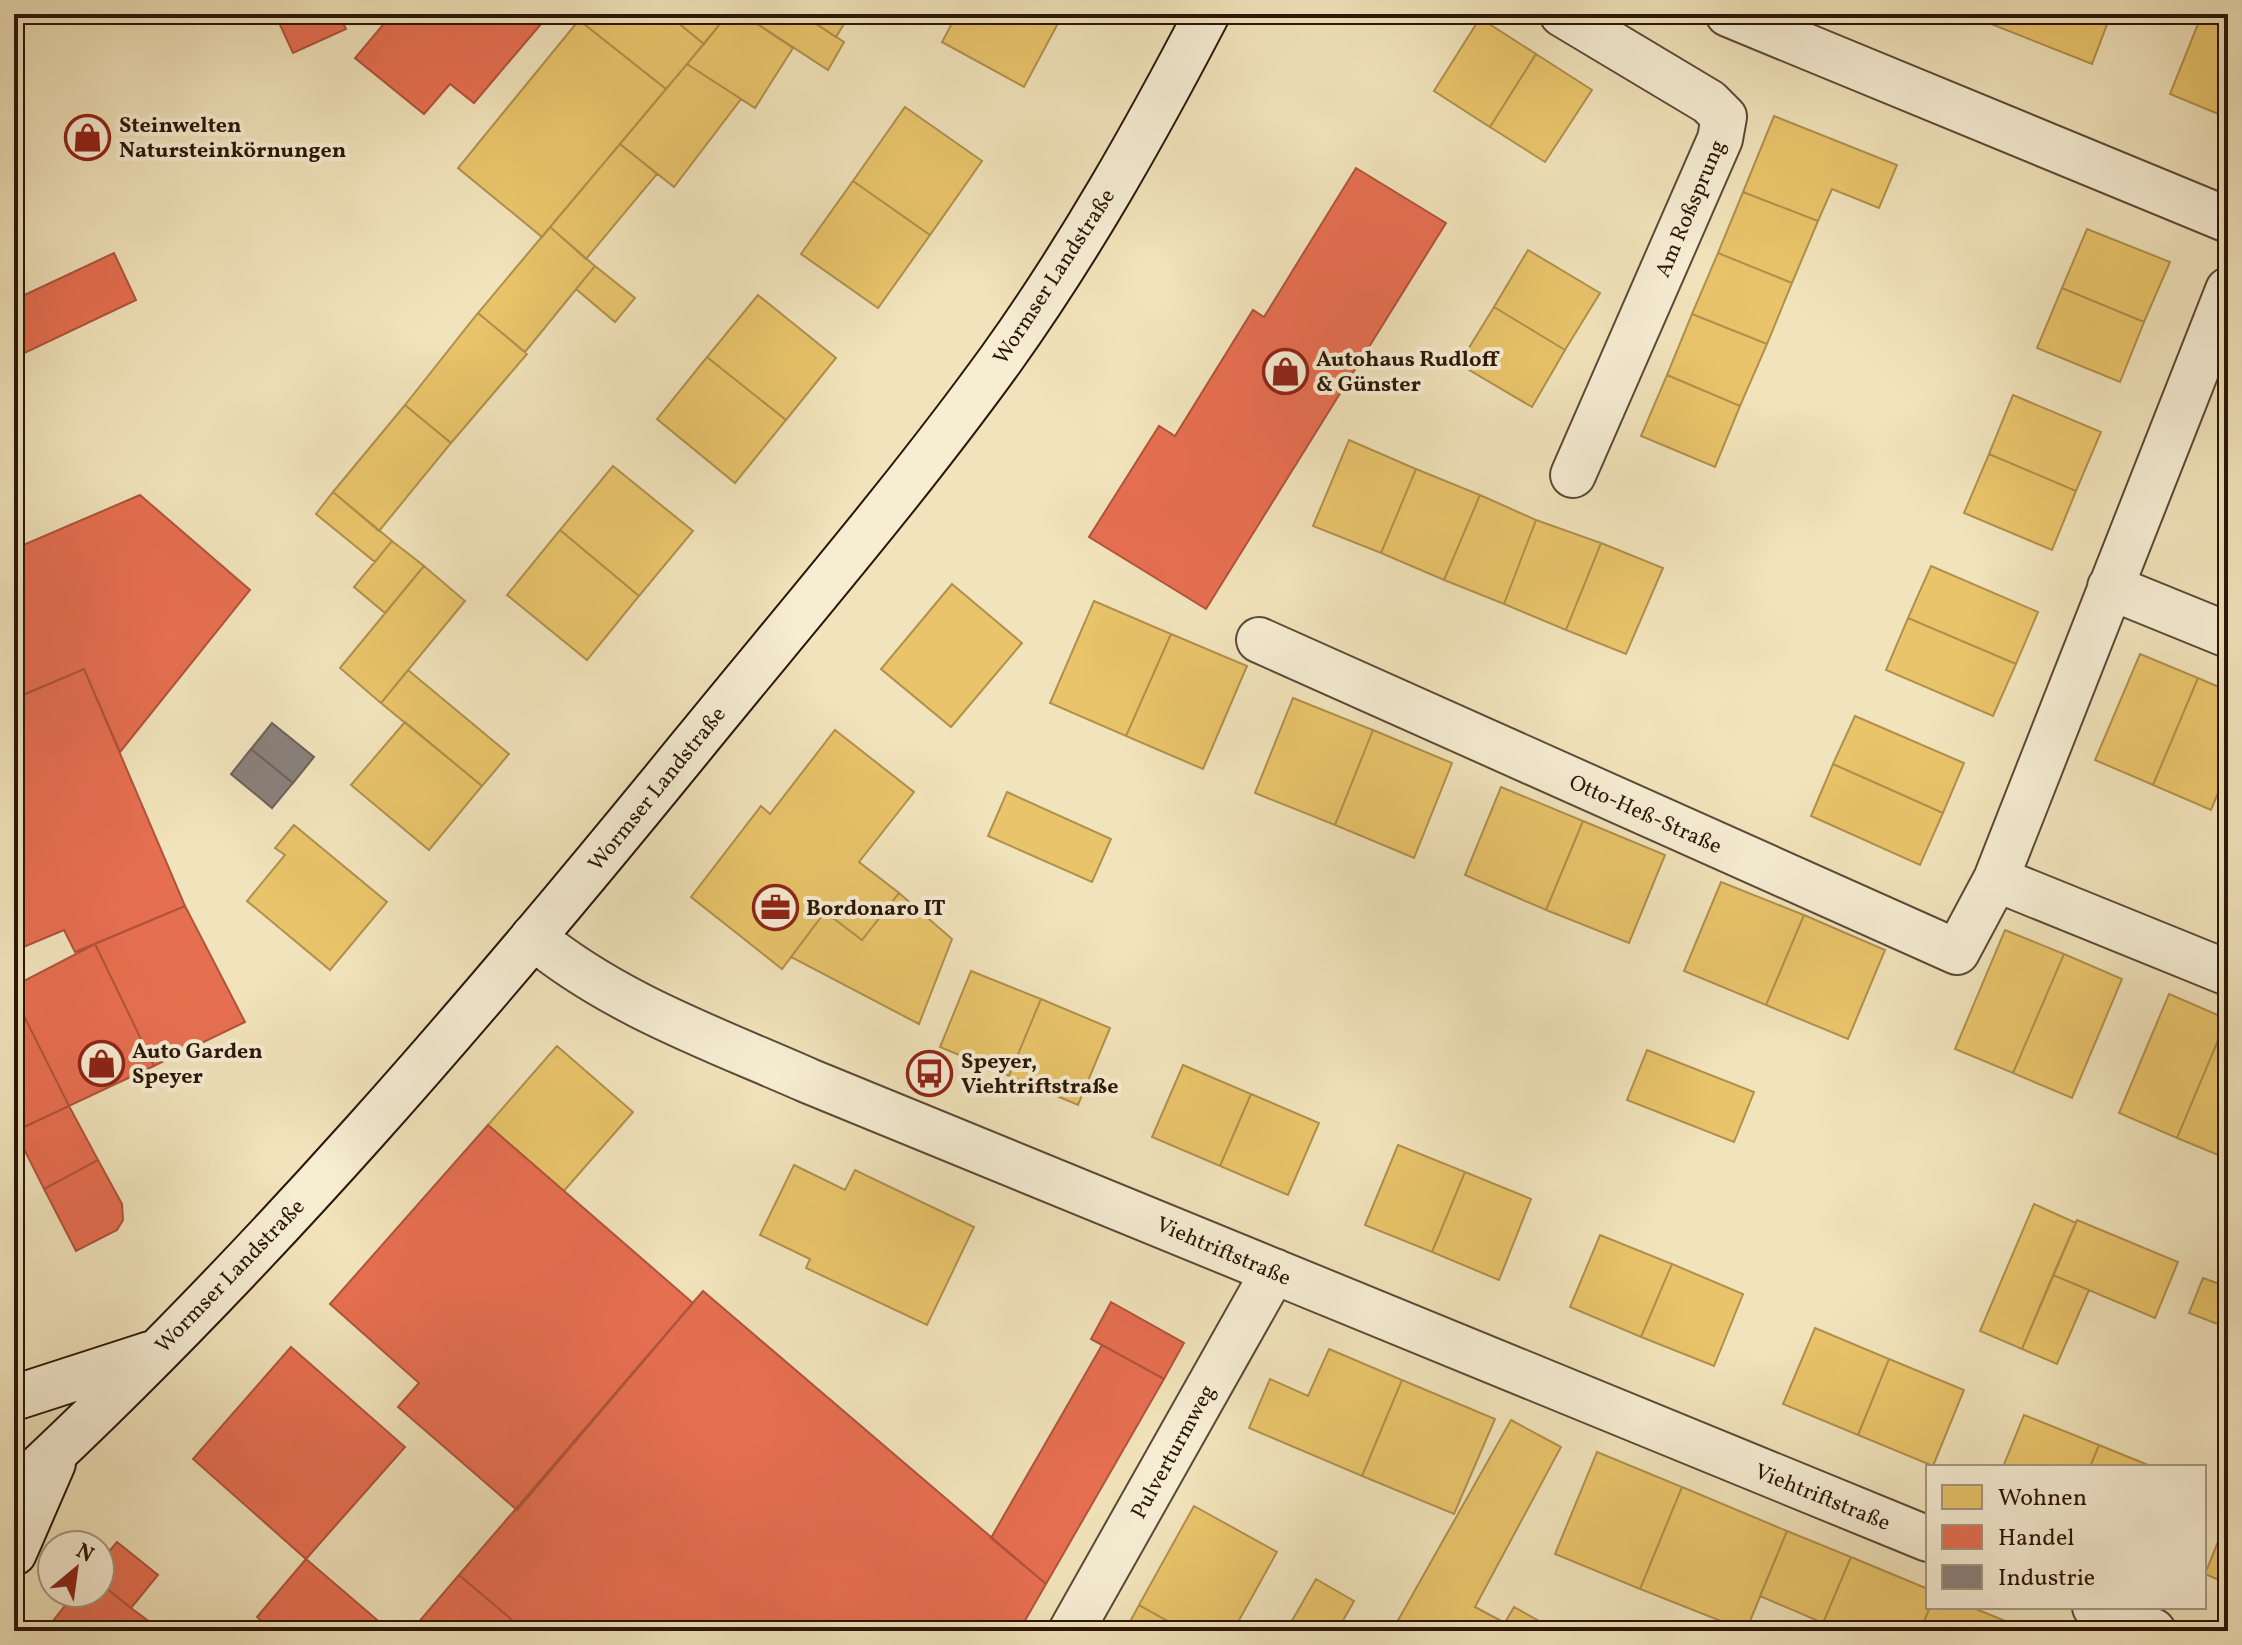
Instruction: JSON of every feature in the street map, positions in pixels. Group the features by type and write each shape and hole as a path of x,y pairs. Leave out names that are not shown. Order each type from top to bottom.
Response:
{"street":[{"name":"Wormser Landstraße","path":"14,1491 156,1352 396,1099 533,937 940,440 1004,354 1151,121 1207,14"},
{"name":"Am Roßsprung","path":"1562,14 1709,102 1724,117 1720,139 1573,475"},
{"path":"1728,14 2228,220"},
{"name":"Otto-Heß-Straße","path":"1259,640 1957,952 1996,879 2228,290"},
{"path":"2110,587 2228,635"},
{"path":"1996,879 2228,973"},
{"name":"Viehtriftstraße","path":"533,937 569,967 639,1007 1926,1538"},
{"name":"Pulverturmweg","path":"1071,1631 1274,1271"},
{"path":"14,1398 156,1352"},
{"path":"14,1553 58,1450"},
{"path":"2100,1609 2153,1631"}],"building: Wohnen":[{"path":"584,14 667,14 704,44 666,89 579,20"},
{"path":"667,14 728,14 704,44"},
{"path":"728,14 742,14 793,48 755,108 687,64"},
{"path":"742,14 801,14 844,42 828,70"},
{"path":"801,14 850,14 836,37"},
{"path":"957,14 1063,14 1024,87 942,42"},
{"path":"1978,14 2111,14 2092,64 1976,18"},
{"path":"2202,14 2228,14 2228,118 2170,94"},
{"path":"1480,18 1536,54 1490,127 1434,91"},
{"path":"579,20 666,89 542,237 458,168"},
{"path":"1536,54 1592,90 1545,162 1490,127"},
{"path":"687,64 741,99 674,187 620,144"},
{"path":"905,107 982,161 930,235 853,181"},
{"path":"1774,116 1897,165 1879,208 1832,189 1818,221 1743,192"},
{"path":"620,144 657,174 586,259 550,227"},
{"path":"853,181 930,235 878,308 801,254"},
{"path":"1743,192 1818,221 1792,283 1718,253"},
{"path":"550,227 595,266 525,352 478,313"},
{"path":"2087,229 2170,262 2144,322 2062,288"},
{"path":"1528,250 1600,293 1565,350 1494,307"},
{"path":"1718,253 1792,283 1767,344 1692,314"},
{"path":"595,266 635,298 615,322 576,289"},
{"path":"2062,288 2144,322 2120,382 2037,348"},
{"path":"758,295 836,358 786,420 707,357"},
{"path":"1494,307 1565,350 1532,407 1459,364"},
{"path":"478,313 527,354 451,443 405,405"},
{"path":"1692,314 1767,344 1740,406 1667,375"},
{"path":"707,357 786,420 735,483 657,419"},
{"path":"1667,375 1740,406 1715,467 1641,436"},
{"path":"2013,395 2101,432 2076,491 1989,454"},
{"path":"405,405 451,443 379,531 333,492"},
{"path":"1349,440 1416,469 1381,553 1313,526"},
{"path":"1989,454 2076,491 2052,550 1964,513"},
{"path":"613,466 693,531 639,596 560,530"},
{"path":"1416,469 1480,495 1444,580 1381,553"},
{"path":"333,492 392,541 375,562 316,514"},
{"path":"1480,495 1536,520 1504,604 1444,580"},
{"path":"1536,520 1601,543 1566,630 1504,604"},
{"path":"560,530 639,596 587,660 507,595"},
{"path":"392,541 424,566 385,613 354,587"},
{"path":"1601,543 1663,568 1626,654 1566,630"},
{"path":"424,566 465,601 381,703 340,668"},
{"path":"1931,566 2038,612 2016,664 1908,618"},
{"path":"952,584 1022,643 951,727 881,669"},
{"path":"1094,601 1171,634 1126,736 1050,703"},
{"path":"1908,618 2016,664 1993,716 1886,670"},
{"path":"1171,634 1247,666 1203,769 1126,736"},
{"path":"2140,654 2198,678 2153,785 2095,760"},
{"path":"408,670 509,754 482,786 381,703"},
{"path":"2198,678 2228,691 2228,769 2211,810 2153,785"},
{"path":"1293,698 1373,730 1335,825 1255,793"},
{"path":"1855,716 1964,763 1943,813 1833,764"},
{"path":"405,722 482,786 429,850 351,785"},
{"path":"835,730 914,792 859,862 899,893 862,940 825,912 782,969 691,897 761,806 770,814"},
{"path":"1373,730 1452,763 1414,858 1335,825"},
{"path":"1833,764 1943,813 1920,865 1811,816"},
{"path":"1501,787 1583,821 1546,910 1465,875"},
{"path":"1007,792 1111,839 1092,882 988,836"},
{"path":"1583,821 1665,855 1629,943 1546,910"},
{"path":"294,825 387,902 330,970 247,901 285,855 275,848"},
{"path":"1721,882 1804,915 1766,1005 1684,971"},
{"path":"899,893 952,939 919,1024 791,957 825,912 862,940"},
{"path":"1804,915 1885,950 1848,1039 1766,1005"},
{"path":"2005,930 2064,954 2013,1073 1955,1049"},
{"path":"2064,954 2122,979 2072,1098 2013,1073"},
{"path":"971,971 1041,999 1009,1076 940,1047"},
{"path":"2169,994 2227,1019 2177,1138 2119,1113"},
{"path":"1041,999 1110,1028 1078,1105 1009,1076"},
{"path":"2228,1019 2228,1159 2177,1138"},
{"path":"557,1046 633,1112 563,1192 488,1125"},
{"path":"1647,1050 1754,1092 1734,1142 1627,1100"},
{"path":"1183,1065 1251,1094 1220,1166 1152,1137"},
{"path":"1251,1094 1319,1123 1288,1195 1220,1166"},
{"path":"1398,1145 1465,1172 1432,1252 1365,1225"},
{"path":"794,1165 845,1190 855,1170 974,1227 927,1325 806,1268 810,1259 760,1235"},
{"path":"1465,1172 1531,1199 1499,1280 1432,1252"},
{"path":"2034,1204 2076,1223 2022,1349 1980,1331"},
{"path":"2077,1220 2178,1262 2155,1318 2053,1275"},
{"path":"1600,1235 1672,1264 1641,1337 1570,1307"},
{"path":"1672,1264 1743,1294 1714,1366 1641,1337"},
{"path":"2053,1275 2089,1290 2057,1364 2022,1349"},
{"path":"2203,1278 2228,1287 2228,1328 2189,1313"},
{"path":"1815,1328 1889,1359 1858,1435 1783,1404"},
{"path":"1329,1349 1402,1380 1362,1476 1249,1428 1270,1379 1308,1396"},
{"path":"1889,1359 1964,1390 1933,1465 1858,1435"},
{"path":"1402,1380 1495,1419 1454,1514 1362,1476"},
{"path":"2024,1415 2099,1445 2091,1465 2004,1465"},
{"path":"1511,1420 1561,1447 1475,1607 1505,1623 1500,1631 1392,1631"},
{"path":"2099,1445 2148,1465 2091,1465"},
{"path":"1597,1452 1682,1487 1640,1589 1555,1554"},
{"path":"1682,1487 1787,1531 1746,1631 1640,1589"},
{"path":"1194,1506 1277,1552 1233,1631 1186,1631 1139,1605"},
{"path":"2228,1517 2228,1584 2206,1574"},
{"path":"1787,1531 1851,1557 1823,1623 1760,1596"},
{"path":"1851,1557 1926,1588 1926,1609 1929,1609 1920,1631 1840,1631 1823,1623"},
{"path":"1316,1579 1354,1601 1337,1631 1286,1631"},
{"path":"1139,1605 1186,1631 1125,1631"},
{"path":"1514,1607 1557,1631 1500,1631"},
{"path":"1929,1609 1976,1609 2030,1631 1920,1631"}],"building: Handel":[{"path":"275,14 339,14 346,29 293,53"},
{"path":"392,14 529,14 541,24 474,103 450,84 424,114 355,58"},
{"name":"Autohaus Rudloff & Günster","path":"1356,168 1446,223 1206,609 1089,537 1159,426 1175,436 1253,310 1264,317"},
{"path":"114,253 136,300 14,358 14,300"},
{"path":"140,495 250,590 120,752 84,669 20,696 14,683 14,549"},
{"path":"84,669 185,906 75,952 64,930 14,951 14,699"},
{"path":"185,906 245,1022 154,1066 95,944"},
{"path":"95,944 154,1066 69,1106 14,996 14,986"},
{"path":"14,996 69,1106 14,1132"},
{"path":"69,1106 98,1160 44,1189 15,1131"},
{"path":"488,1125 693,1303 517,1510 398,1407 419,1383 330,1304"},
{"path":"98,1160 122,1204 123,1220 117,1230 76,1251 44,1189"},
{"path":"703,1291 1046,1584 1019,1631 525,1631 459,1575"},
{"path":"1111,1302 1184,1343 1164,1379 1091,1339"},
{"path":"1102,1345 1164,1379 1046,1584 991,1538"},
{"path":"291,1347 405,1447 306,1559 193,1459"},
{"path":"116,1543 158,1575 131,1608 116,1596"},
{"path":"306,1559 390,1631 273,1631 257,1617"},
{"path":"459,1575 525,1631 411,1631"},
{"path":"116,1596 162,1631 45,1631 62,1609 116,1609"}],"building: Industrie":[{"path":"272,723 314,757 293,783 251,749"},
{"path":"251,749 293,783 272,808 231,774"}],"place":[{"name":"Steinwelten Natursteinkörnungen","path":"88,137"},
{"name":"Autohaus Rudloff & Günster","path":"1285,371"},
{"name":"Bordonaro IT","path":"775,907"},
{"name":"Auto Garden Speyer","path":"101,1063"},
{"name":"Speyer, Viehtriftstraße","path":"930,1073"}]}
